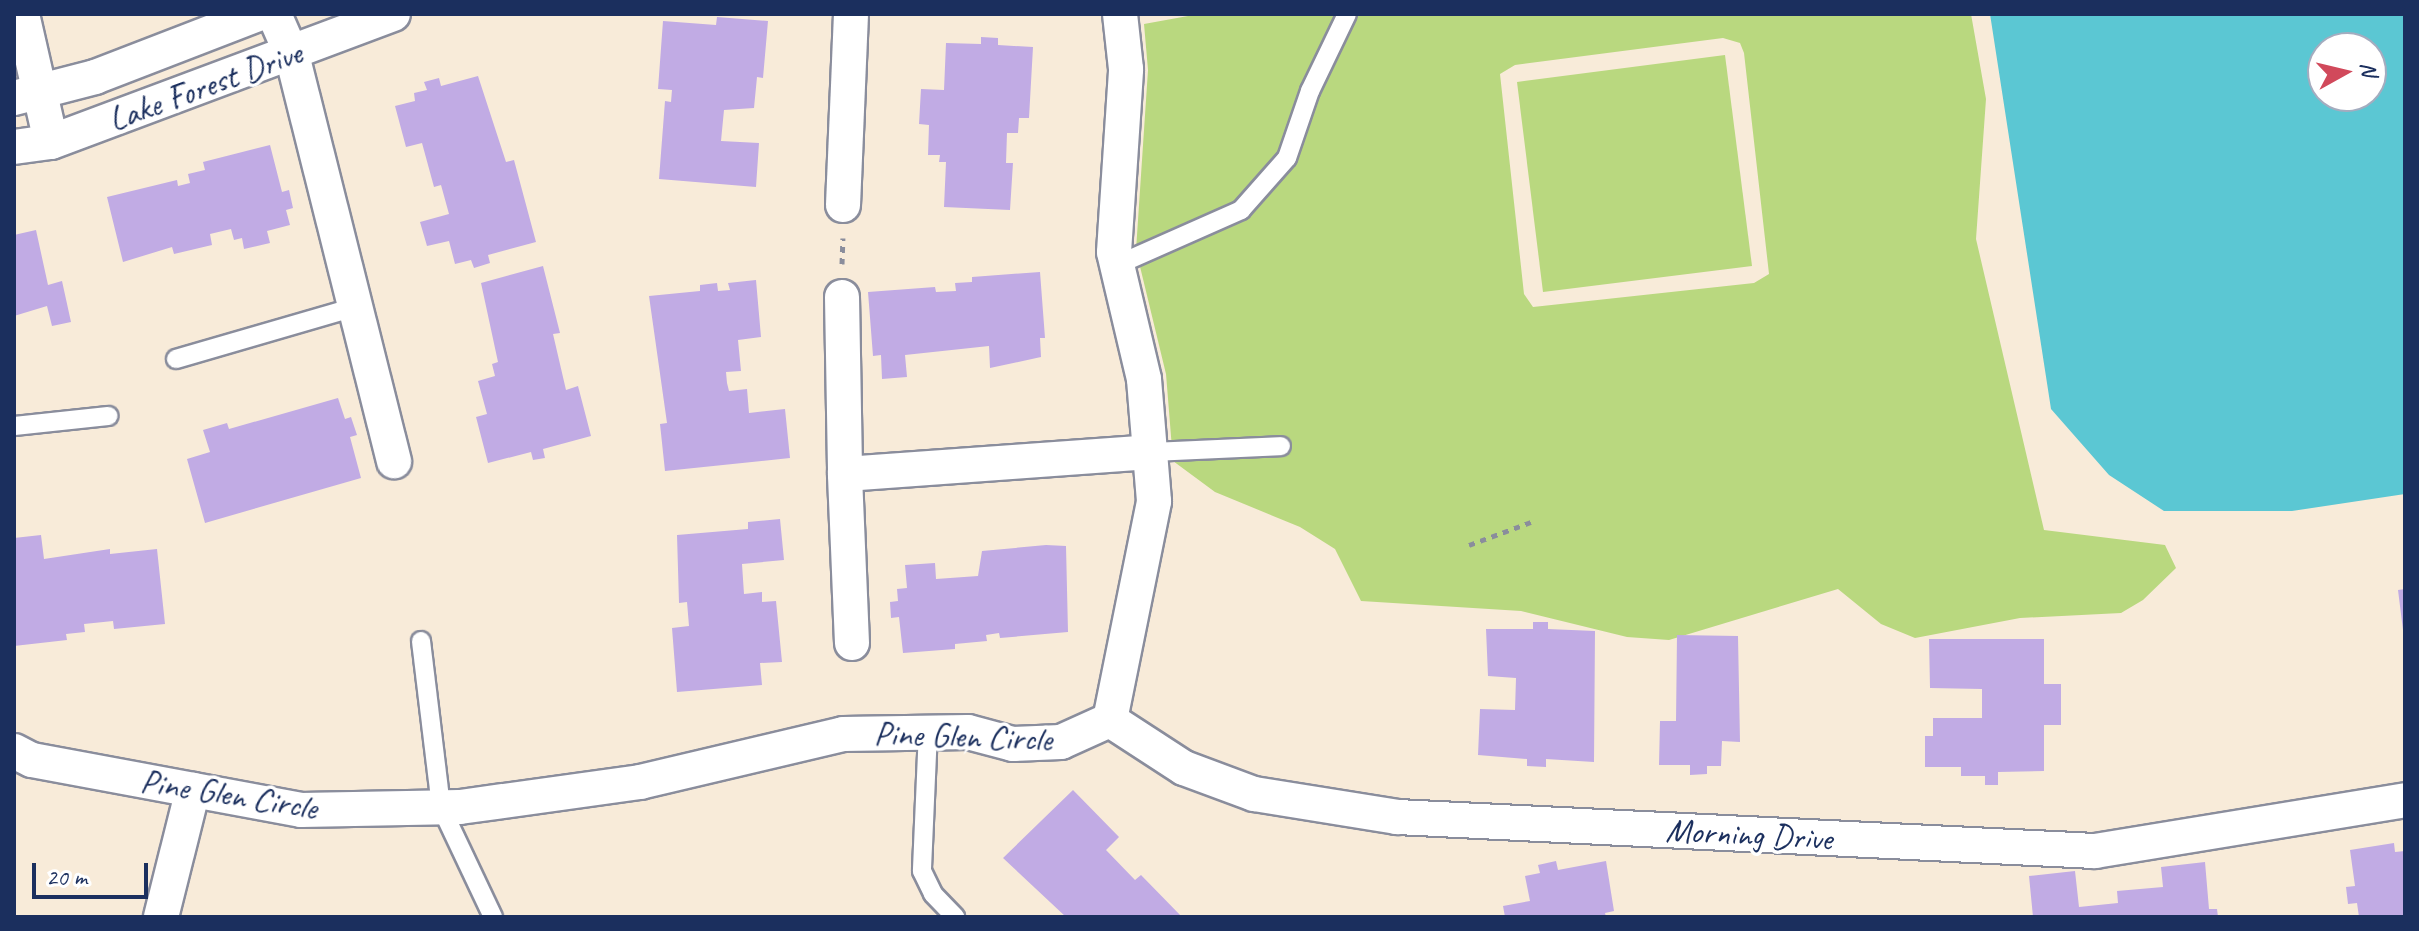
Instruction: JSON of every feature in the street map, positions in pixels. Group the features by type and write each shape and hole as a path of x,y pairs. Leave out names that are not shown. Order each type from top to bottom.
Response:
{"street":[{"path":"22,14 27,96 51,142"},
{"name":"Lake Forest Drive","path":"27,96 258,14"},
{"path":"274,14 292,55 394,461"},
{"name":"Lake Forest Drive","path":"14,147 51,142 292,55 393,14"},
{"path":"843,205 851,14"},
{"path":"1110,720 1154,501 1144,379 1117,265 1126,69 1120,14"},
{"path":"842,297 852,643"},
{"path":"845,474 1150,452"},
{"name":"Pine Glen Circle","path":"14,751 32,760 301,810 441,807 640,782 843,734 968,732 1013,744 1061,742 1110,720"},
{"name":"Morning Drive","path":"1110,720 1184,768 1254,794 1397,817 2095,851 2405,800"},
{"path":"161,917 193,790"}],"lane":[{"path":"1117,265 1241,210 1287,158 1310,91 1347,14"},
{"path":"176,359 355,307"},
{"path":"14,426 108,416"},
{"path":"1150,452 1281,446"},
{"path":"421,641 441,807 493,917"},
{"path":"928,731 922,871 933,894 955,917"}],"path":[{"path":"842,297 843,205"},
{"path":"1469,545 1531,522"}],"green space":[{"path":"1199,14 1971,14 1986,99 1976,239 2044,530 2165,545 2176,568 2143,600 2121,613 2020,618 1915,638 1881,624 1838,589 1669,640 1627,637 1521,611 1361,601 1335,549 1300,527 1215,492 1173,461 1166,374 1136,250 1148,70 1144,24","holes":["1723,38 1740,43 1744,53 1769,274 1754,283 1533,307 1524,294 1500,74 1515,65"]},
{"path":"1725,55 1752,266 1543,292 1517,82"}],"water":[{"path":"1990,14 2405,14 2405,494 2292,511 2164,511 2109,475 2051,409"}],"building":[{"path":"717,17 768,21 763,78 757,77 754,108 724,110 721,141 759,143 756,187 659,179 665,101 671,102 672,90 658,89 663,21 716,25"},
{"path":"981,37 998,38 998,45 1033,47 1029,118 1019,118 1018,133 1007,133 1006,163 1013,163 1010,210 944,207 946,162 939,162 940,155 928,155 929,125 919,124 921,89 944,90 946,43 981,44"},
{"path":"478,76 506,162 514,160 536,242 488,255 490,263 474,268 471,260 455,264 449,241 427,246 420,222 449,214 441,185 434,187 422,143 406,147 395,106 415,101 414,93 427,90 424,82 439,78 441,86"},
{"path":"270,145 282,192 289,190 293,208 286,210 290,225 267,231 270,243 244,249 242,238 234,240 231,229 210,234 212,245 174,254 172,247 123,262 107,197 177,180 178,186 190,183 188,174 205,170 203,162"},
{"path":"36,230 48,285 62,281 71,322 52,326 47,306 14,316 14,235"},
{"path":"543,266 560,333 553,334 566,390 578,386 591,436 543,449 545,458 533,460 531,452 488,463 476,417 487,414 478,381 495,376 492,364 498,362 481,283"},
{"path":"1040,272 1045,338 1040,338 1041,357 990,368 989,346 905,355 907,377 882,379 881,355 873,356 868,292 935,287 936,292 956,291 955,283 972,282 972,277"},
{"path":"756,280 761,337 738,340 741,371 726,372 727,383 729,391 747,389 749,413 785,409 790,458 665,471 660,424 667,423 649,296 700,291 700,285 717,283 718,291 730,290 728,283"},
{"path":"338,398 345,419 351,417 357,435 350,437 361,478 205,523 187,459 210,452 203,430 227,423 229,429"},
{"path":"780,519 784,560 742,564 744,594 762,592 762,602 776,601 782,662 760,663 762,685 677,692 672,628 689,626 687,602 679,603 677,535 748,529 748,522"},
{"path":"41,535 44,559 110,549 110,554 157,549 165,624 114,629 113,621 84,624 85,632 66,634 67,640 14,646 14,538"},
{"path":"1066,546 1068,632 1000,638 999,633 986,635 987,641 955,644 955,649 903,653 899,617 891,618 890,602 898,601 897,589 907,588 905,565 935,563 936,579 978,576 982,551"},
{"path":"2405,589 2405,630 2403,630 2398,590"},
{"path":"1533,622 1548,622 1548,629 1595,631 1594,762 1546,759 1546,767 1527,766 1527,759 1478,755 1480,709 1515,710 1516,678 1488,676 1486,629 1533,629"},
{"path":"1677,635 1738,636 1740,742 1722,741 1721,766 1707,766 1707,774 1690,775 1690,765 1659,765 1660,721 1676,721"},
{"path":"1929,639 2044,639 2044,684 2061,684 2061,725 2044,725 2044,771 1998,772 1998,785 1985,785 1985,776 1961,776 1961,767 1925,767 1925,736 1933,736 1933,718 1982,718 1982,689 1930,688"},
{"path":"1073,790 1119,837 1106,850 1135,880 1141,875 1182,917 1066,917 1003,858"},
{"path":"2394,843 2395,852 2405,851 2405,917 2359,917 2357,903 2348,904 2346,887 2355,886 2350,850"},
{"path":"1556,861 1558,870 1606,861 1614,911 1605,913 1606,917 1505,917 1503,906 1530,901 1525,876 1540,873 1538,865"},
{"path":"2205,862 2209,909 2217,909 2218,917 2033,917 2029,876 2075,871 2079,907 2118,903 2117,891 2163,887 2161,867"}]}
